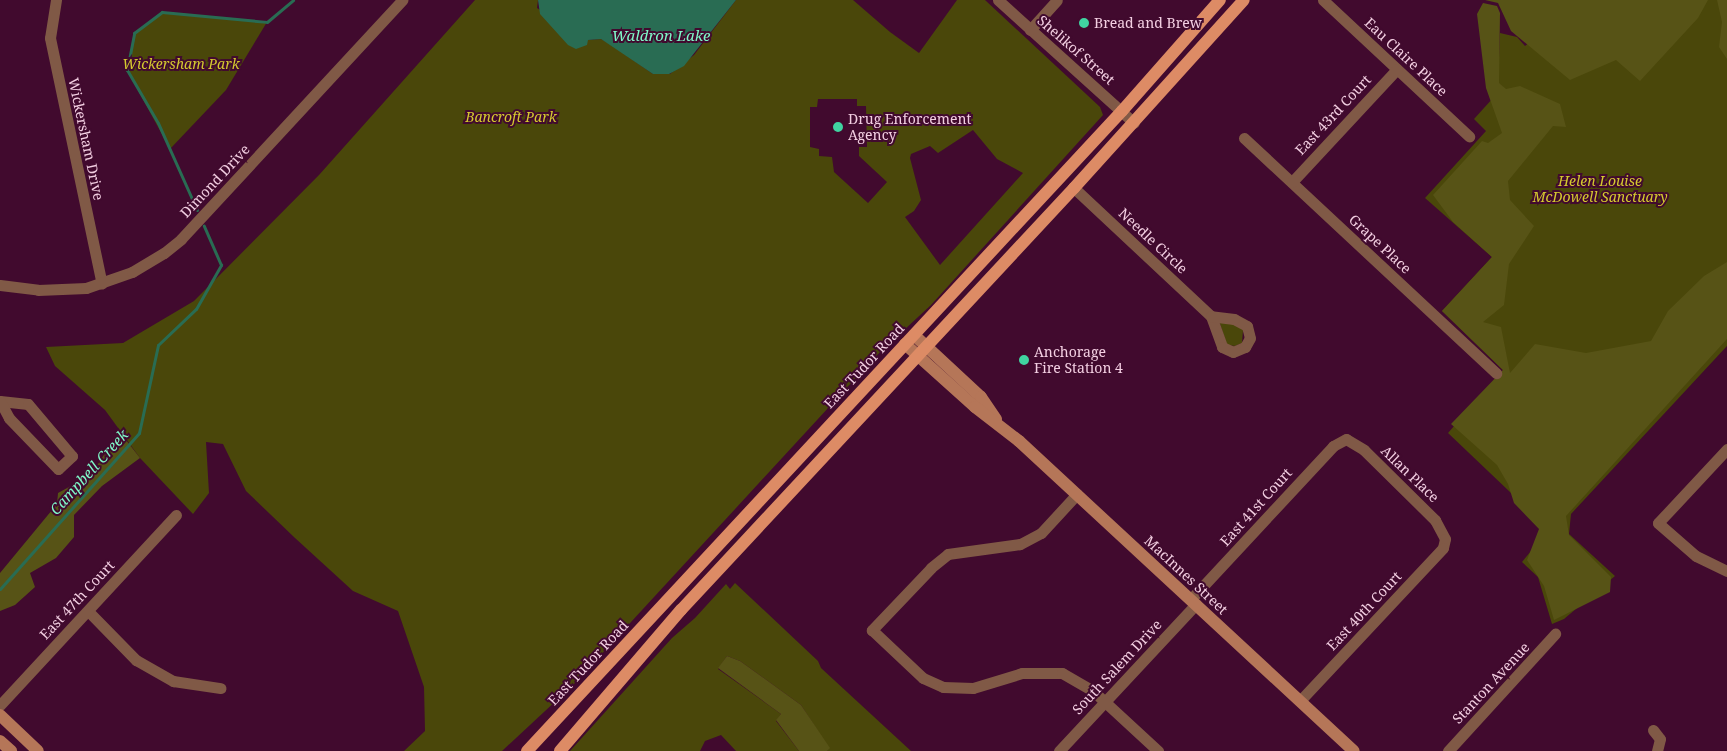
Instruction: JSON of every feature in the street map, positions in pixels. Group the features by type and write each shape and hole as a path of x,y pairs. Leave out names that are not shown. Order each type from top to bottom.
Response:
{"main road":[{"name":"East Tudor Road","path":"528,751 1122,111 1220,0"},
{"path":"560,751 681,610 1134,123 1244,0"}],"street":[{"name":"Wickersham Drive","path":"56,0 50,38 102,284"},
{"name":"Dimond Drive","path":"0,285 72,290 102,284 132,272 181,239 402,0"},
{"name":"Shelikof Street","path":"998,0 1134,123"},
{"path":"1030,30 1057,0"},
{"name":"Eau Claire Place","path":"1323,0 1469,136"},
{"name":"East 43rd Court","path":"1292,182 1397,69"},
{"name":"Grape Place","path":"1244,138 1496,373"},
{"name":"Needle Circle","path":"1074,188 1211,316"},
{"name":"MacInnes Street","path":"910,340 975,407 997,421 1354,751"},
{"path":"0,401 28,404 72,456 58,469 9,418 0,401"},
{"name":"Allan Place","path":"1346,439 1364,450 1435,520 1445,539"},
{"name":"East 41st Court","path":"1194,602 1321,457 1346,439"},
{"path":"1727,450 1658,523 1696,556 1727,570"},
{"path":"1077,494 1041,533 1020,544 948,554 931,568 872,630 923,678 943,688 973,688 1022,673 1047,672 1062,674 1083,683 1158,751"},
{"name":"East 47th Court","path":"0,705 176,515"},
{"name":"East 40th Court","path":"1300,701 1437,556 1445,539"},
{"name":"South Salem Drive","path":"1059,751 1194,602"},
{"path":"88,611 144,664 173,681 220,688"},
{"name":"Stanton Avenue","path":"1448,751 1555,634"},
{"path":"0,715 38,751"},
{"path":"1652,730 1660,739 1657,751"},
{"path":"0,741 11,751"}],"green space":[{"name":"Bancroft Park","path":"475,0 538,0 537,8 588,40 601,39 653,74 670,74 694,55 736,0 853,0 890,32 919,53 957,0 985,0 1100,107 1103,115 931,305 876,356 573,685 502,751 404,751 425,731 424,687 398,611 353,591 295,538 246,491 223,444 206,442 209,493 193,514 140,458 105,410 55,366 46,347 123,343 194,301 319,175","holes":["818,99 857,99 857,106 866,106 867,147 859,147 859,156 887,182 868,203 834,172 832,157 819,156 819,149 810,147 810,107 817,107","973,130 997,159 1023,173 940,265 905,217 914,211 921,200 910,158 911,154 930,146 938,153"]},
{"name":"Helen Louise McDowell Sanctuary","path":"1582,0 1727,0 1727,346 1571,514 1569,534 1615,576 1564,619 1552,624 1538,577 1522,562 1549,529 1448,433 1503,370 1442,311 1492,257 1425,198 1486,131 1474,119 1503,87 1498,83 1500,33 1517,37 1525,46"},
{"name":"Wickersham Park","path":"162,12 267,22 226,90 170,149 127,70 134,33"},
{"path":"1219,321 1235,324 1243,330 1242,343 1235,346 1227,345"},
{"path":"735,583 818,661 821,668 911,751 827,751 829,748 801,705 740,661 727,656 718,669 781,714 776,721 799,751 736,751 721,735 705,741 700,751 570,751 672,638 695,618 726,584 730,589"}],"shaded area":[{"path":"1485,0 1708,0 1698,18 1640,81 1616,60 1570,80 1511,31 1498,3"},
{"path":"1717,0 1727,0 1727,59 1719,47 1722,22"},
{"path":"1483,3 1497,6 1500,13 1499,83 1506,89 1520,86 1560,104 1566,127 1553,126 1508,181 1510,200 1534,226 1509,264 1504,305 1483,322 1501,327 1510,373 1535,344 1586,353 1651,341 1668,311 1704,276 1727,262 1727,339 1566,516 1569,535 1611,577 1610,592 1554,620 1544,586 1527,560 1539,529 1514,503 1508,484 1497,465 1451,424 1503,370 1442,311 1492,257 1453,222 1433,195 1482,141 1488,143 1502,133 1486,88 1477,14"},
{"path":"119,431 140,458 102,486 74,515 74,537 56,558 30,573 35,587 15,605 0,611 0,573 57,504 58,493 91,475"},
{"path":"727,656 740,661 801,705 830,748 827,751 799,751 776,720 781,714 718,668"}],"water":[{"name":"Waldron Lake","path":"538,0 736,0 684,66 669,74 653,74 601,39 588,40 587,45 576,49 568,45 540,14"}],"waterway":[{"name":"Campbell Creek","path":"197,210 158,123 127,70 134,33 162,12 267,22 293,0"},
{"name":"Campbell Creek","path":"0,589 139,433 158,345 196,309 221,265 204,226"}],"place":[{"name":"Bread and Brew","path":"1084,23"},
{"name":"Drug Enforcement Agency","path":"838,127"},
{"name":"Anchorage Fire Station 4","path":"1024,360"}]}
